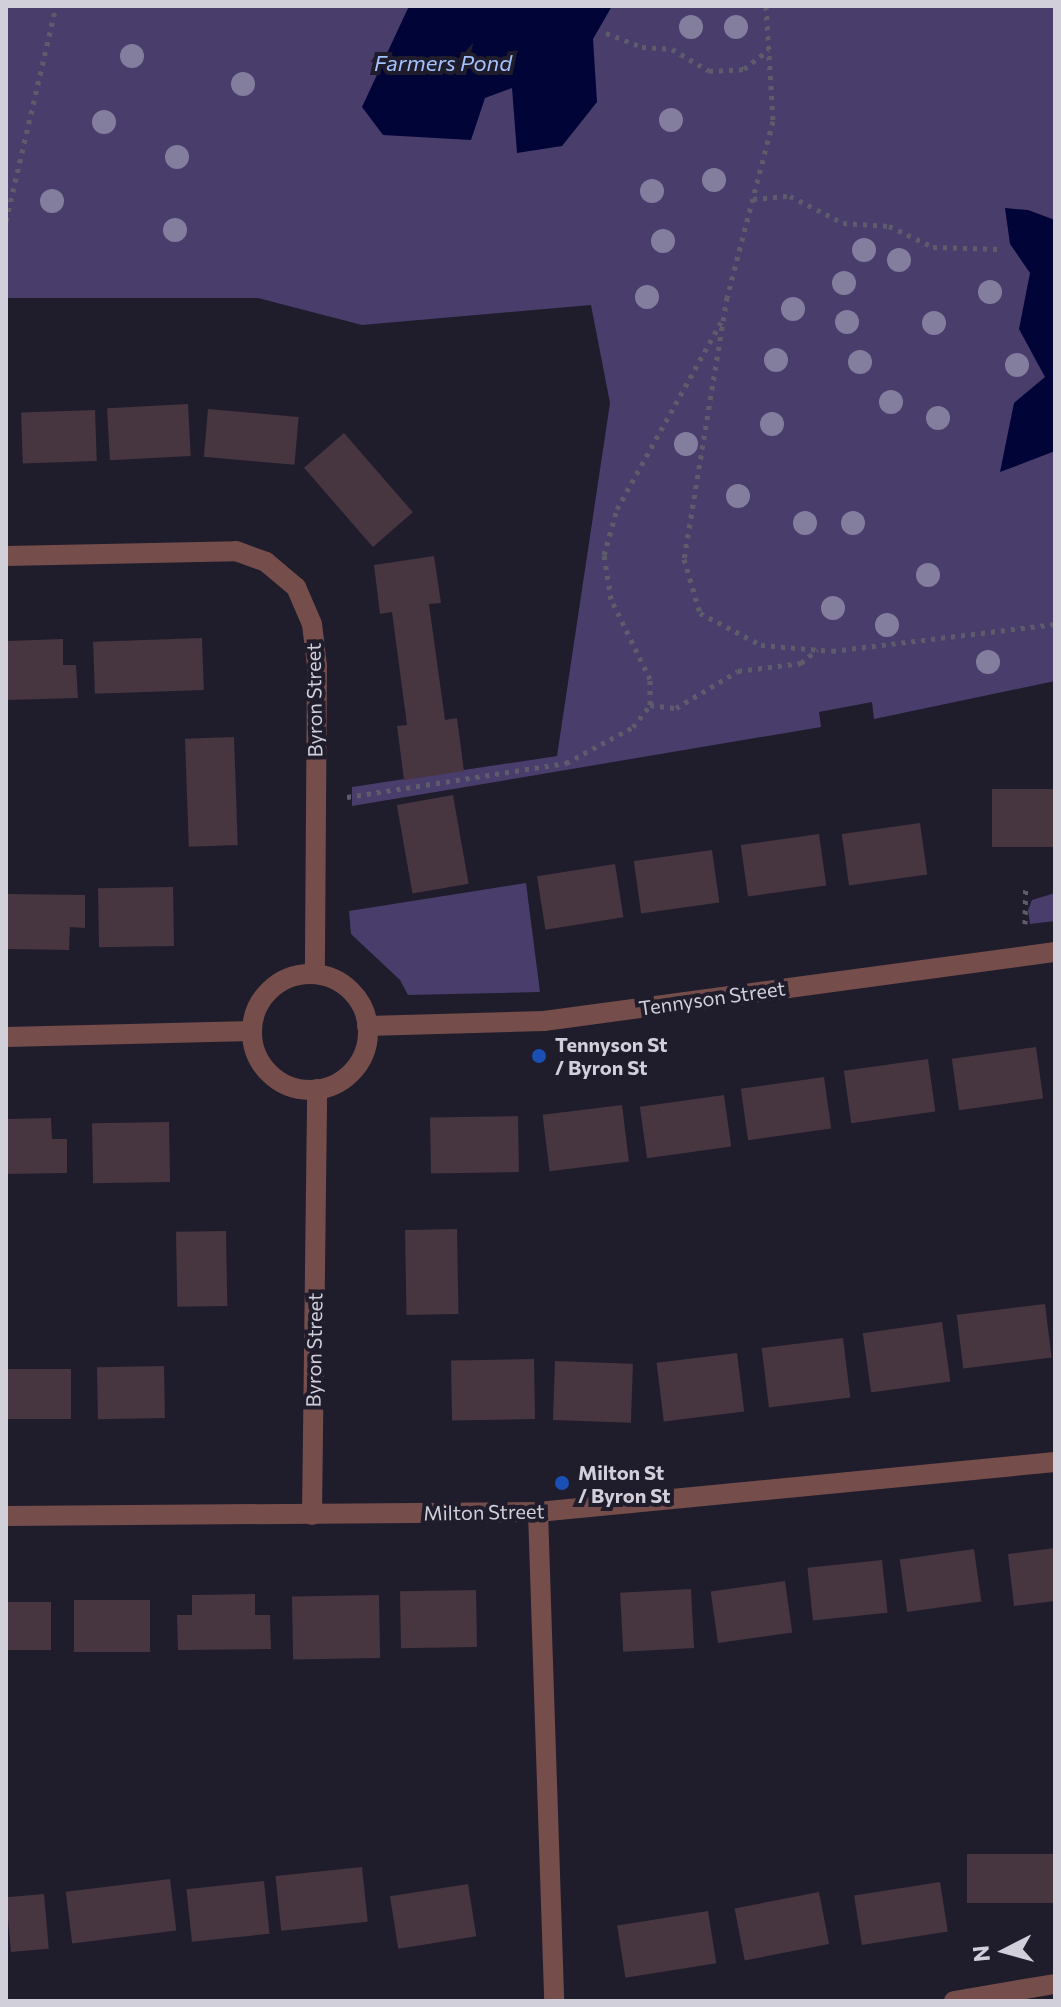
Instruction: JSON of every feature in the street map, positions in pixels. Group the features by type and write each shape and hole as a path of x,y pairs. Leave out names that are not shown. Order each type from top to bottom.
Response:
{"street":[{"name":"Byron Street","path":"6,556 236,551 283,573 296,587 312,624 317,666 315,974"},
{"name":"Tennyson Street","path":"367,1026 544,1021 1055,952"},
{"path":"315,974 334,979 350,990 362,1007 367,1026 366,1043 355,1068 334,1085 297,1089 279,1081 264,1068 255,1050 252,1031 255,1012 272,989 296,976 315,974"},
{"path":"6,1037 252,1031"},
{"name":"Byron Street","path":"312,1515 317,1089"},
{"name":"Milton Street","path":"6,1516 538,1512 1055,1462"},
{"path":"538,1512 554,2001"},
{"path":"954,2001 1021,1996 1055,1984"}],"path":[{"path":"6,221 56,6"},
{"path":"766,6 773,121 723,318 684,559 700,613 761,645 818,650 1055,624"},
{"path":"606,33 642,47 672,49 709,71 744,69 769,49"},
{"path":"753,199 790,196 843,223 889,226 933,247 1000,249"},
{"path":"316,802 566,763 633,727 650,705 650,679 611,599 604,555 617,509 723,318"},
{"path":"650,705 676,708 738,671 801,663 818,650"}],"shaded area":[{"path":"6,6 1055,6 1055,681 874,719 872,702 819,712 821,727 352,806 352,787 557,756 610,403 591,305 362,325 258,298 6,298"},
{"path":"526,883 540,992 408,995 400,980 351,934 349,911"},
{"path":"1055,893 1055,921 1030,924 1028,910 1032,900"}],"water":[{"name":"Farmers Pond","path":"409,6 612,6 593,39 597,102 562,146 517,153 512,88 485,98 471,140 383,135 362,107"},
{"path":"1005,208 1028,210 1055,220 1055,451 1000,472 1014,403 1045,377 1019,329 1030,273 1010,244"}],"building":[{"path":"188,404 191,456 110,460 107,408"},
{"path":"208,409 299,417 294,465 204,457"},
{"path":"95,410 97,461 23,464 21,413"},
{"path":"344,433 413,512 373,547 304,468"},
{"path":"434,556 441,603 429,604 445,720 457,718 464,771 404,780 397,726 407,725 392,612 380,614 374,565"},
{"path":"202,638 204,690 95,694 93,642"},
{"path":"63,639 63,665 76,665 78,698 6,700 6,641"},
{"path":"234,737 238,845 189,847 185,739"},
{"path":"992,789 1055,789 1055,847 992,847"},
{"path":"453,795 469,884 412,894 397,805"},
{"path":"920,823 927,874 849,885 842,834"},
{"path":"819,834 826,885 748,896 741,845"},
{"path":"712,850 719,902 641,913 634,861"},
{"path":"615,864 623,917 545,930 537,876"},
{"path":"173,887 174,946 99,947 98,888"},
{"path":"6,894 85,895 85,928 70,927 69,950 6,949"},
{"path":"1036,1047 1043,1098 959,1110 952,1059"},
{"path":"928,1059 935,1111 851,1123 844,1071"},
{"path":"824,1077 831,1128 748,1140 741,1089"},
{"path":"724,1095 731,1146 647,1158 640,1107"},
{"path":"622,1105 629,1162 550,1171 543,1115"},
{"path":"518,1116 519,1172 431,1174 430,1118"},
{"path":"51,1118 52,1139 67,1139 67,1173 6,1174 6,1119"},
{"path":"169,1122 170,1182 93,1183 92,1123"},
{"path":"457,1229 458,1314 406,1315 405,1230"},
{"path":"226,1231 227,1306 177,1307 176,1232"},
{"path":"1045,1304 1052,1358 963,1368 957,1315"},
{"path":"942,1322 950,1381 871,1393 863,1333"},
{"path":"843,1338 850,1398 769,1408 762,1348"},
{"path":"737,1353 744,1412 664,1421 657,1363"},
{"path":"534,1359 535,1419 452,1420 451,1360"},
{"path":"555,1361 633,1364 631,1423 553,1420"},
{"path":"164,1366 165,1418 98,1419 97,1367"},
{"path":"6,1369 71,1369 71,1419 6,1419"},
{"path":"1055,1548 1055,1601 1014,1606 1008,1554"},
{"path":"974,1549 981,1601 907,1612 900,1559"},
{"path":"882,1560 888,1613 813,1621 807,1568"},
{"path":"785,1581 792,1632 718,1643 711,1591"},
{"path":"691,1589 694,1648 623,1652 620,1593"},
{"path":"476,1590 477,1647 401,1648 400,1591"},
{"path":"255,1594 255,1615 270,1615 271,1649 178,1650 177,1615 192,1615 192,1595"},
{"path":"379,1595 380,1658 293,1660 292,1597"},
{"path":"74,1600 150,1600 150,1652 74,1652"},
{"path":"6,1602 51,1602 51,1650 6,1650"},
{"path":"967,1854 1055,1854 1055,1903 967,1903"},
{"path":"362,1867 368,1922 281,1931 275,1876"},
{"path":"170,1879 176,1931 72,1943 66,1892"},
{"path":"264,1881 270,1934 192,1942 186,1889"},
{"path":"940,1882 948,1931 862,1945 854,1896"},
{"path":"468,1884 476,1936 398,1949 390,1896"},
{"path":"819,1892 829,1944 745,1960 735,1908"},
{"path":"44,1894 49,1949 11,1952 6,1897"},
{"path":"708,1911 716,1963 625,1978 617,1925"}],"place":[{"name":"Tennyson St / Byron St","path":"539,1056"},
{"name":"Milton St / Byron St","path":"562,1483"}]}
